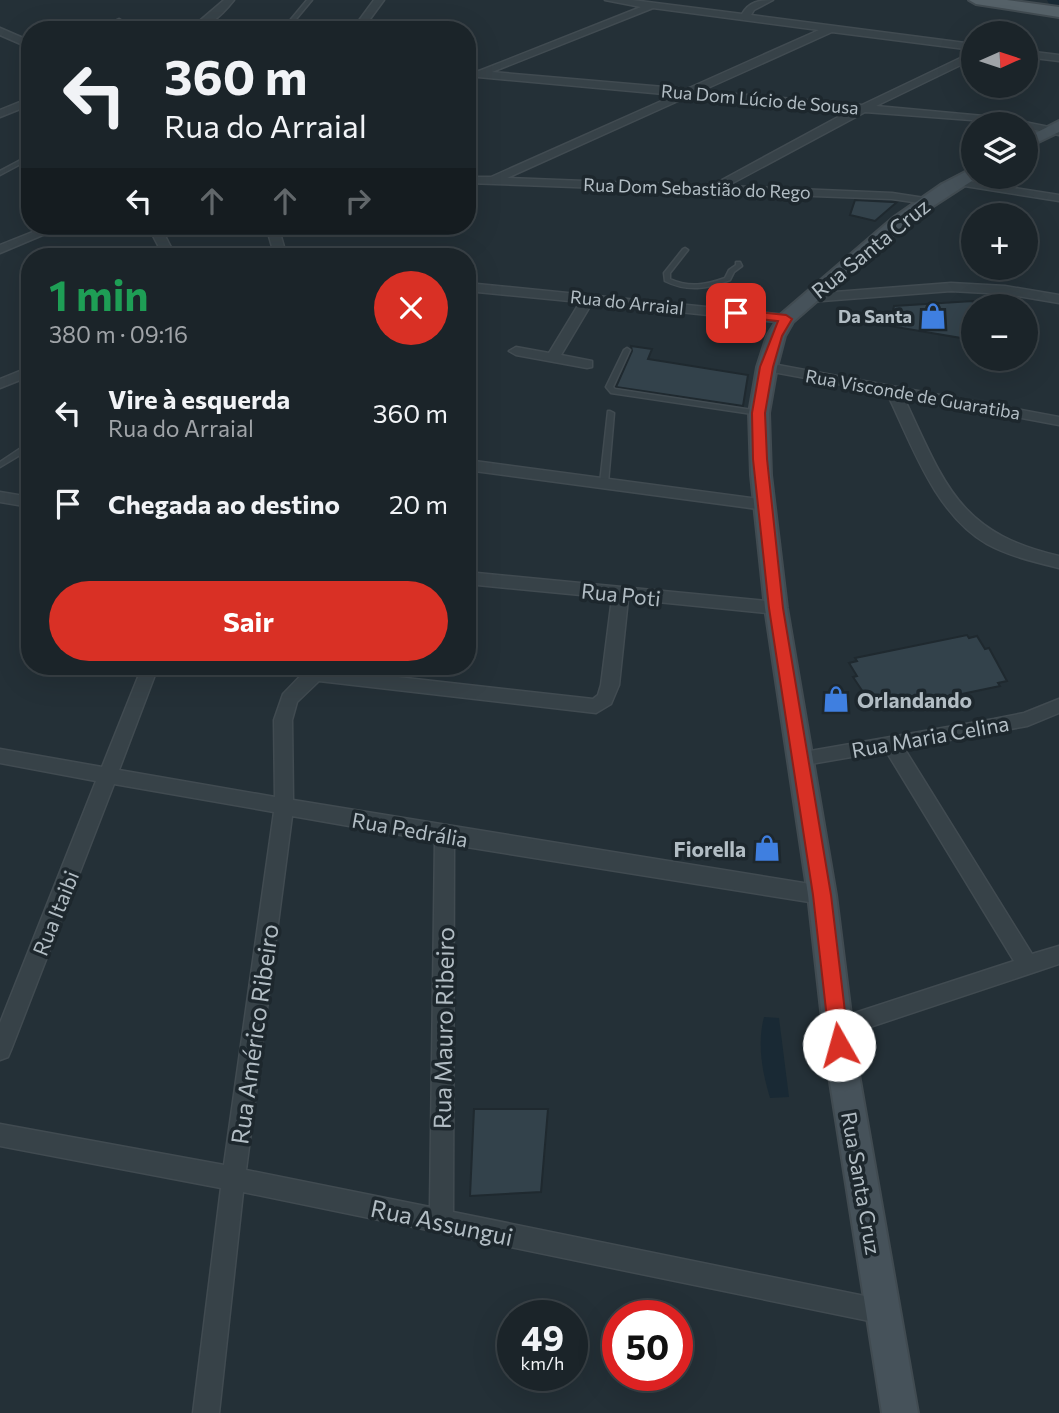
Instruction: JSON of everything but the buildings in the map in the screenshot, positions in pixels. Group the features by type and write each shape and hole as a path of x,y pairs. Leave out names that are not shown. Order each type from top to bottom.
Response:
{"main road":[{"path":"976,0 1059,12"},
{"path":"1038,138 1057,129"},
{"name":"Rua Santa Cruz","path":"900,1413 837,1028 822,895 776,608 759,413 767,367 776,336 786,319 927,201 961,179"}],"street":[{"path":"204,21 229,0"},
{"path":"364,21 379,0"},
{"path":"610,0 961,45"},
{"path":"745,17 750,8 768,0"},
{"path":"476,73 652,6"},
{"path":"493,181 832,28"},
{"path":"0,31 21,41"},
{"path":"1038,55 1059,58"},
{"path":"715,188 864,108 961,61"},
{"name":"Rua Dom Lúcio de Sousa","path":"476,75 864,108 1005,121 1057,129"},
{"path":"0,114 21,105"},
{"name":"Rua Dom Sebastião do Rego","path":"476,180 891,196 927,201"},
{"path":"1018,189 1059,198"},
{"path":"0,249 35,235"},
{"name":"Rua do Arraial","path":"476,287 786,319"},
{"path":"808,298 951,287 1005,290 1059,299"},
{"path":"554,356 589,298"},
{"path":"516,351 587,364"},
{"name":"Rua Visconde de Guaratiba","path":"767,367 1059,421"},
{"path":"0,384 21,375"},
{"path":"893,391 952,502 972,526 992,540 1059,562"},
{"path":"476,466 765,505"},
{"path":"0,497 21,500"},
{"name":"Rua Poti","path":"476,579 776,608"},
{"path":"348,675 596,706 606,699 610,685 620,595"},
{"name":"Rua Itaibi","path":"0,1050 147,675"},
{"name":"Rua Américo Ribeiro","path":"206,1413 234,1179 284,807 285,707 294,692 312,675"},
{"name":"Rua Maria Celina","path":"799,759 994,726 1027,719 1059,706"},
{"path":"890,742 1027,964"},
{"name":"Rua Pedrália","path":"0,756 445,835 822,895"},
{"name":"Rua Mauro Ribeiro","path":"441,1221 445,835"},
{"path":"837,1028 1059,955"},
{"name":"Rua Assungui","path":"0,1135 234,1179 884,1312"}],"lane":[{"path":"292,21 310,0"},
{"path":"0,173 21,162"},
{"path":"685,250 667,273 667,280 676,286 694,288 723,281 739,266 738,263"},
{"path":"627,349 609,387 613,391 759,413"},
{"path":"604,483 610,412"},
{"path":"0,465 21,452"}],"water":[{"path":"764,1017 779,1018 789,1097 770,1098 761,1058"}],"place":[{"name":"Da Santa","path":"933,316"},
{"name":"Orlandando","path":"836,699"},
{"name":"Fiorella","path":"767,848"}],"route":[{"path":"736,313 786,319 776,336 767,367 759,413 760,459 776,608 822,895 839,1045"}]}
